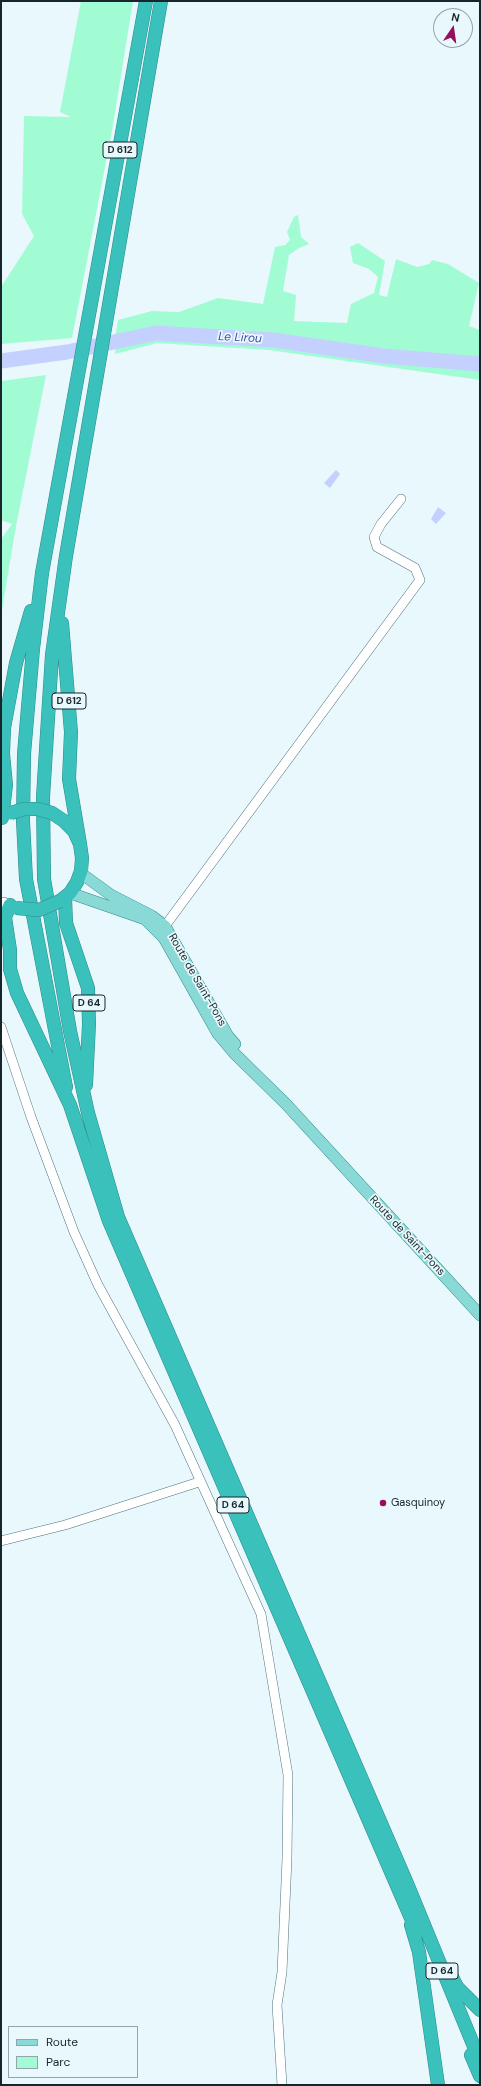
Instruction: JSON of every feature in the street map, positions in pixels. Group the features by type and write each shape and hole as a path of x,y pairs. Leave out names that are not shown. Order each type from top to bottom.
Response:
{"highway":[{"name":"D 612","path":"4,816 6,785 3,754 4,728 16,663 42,572 93,299 146,1"},
{"name":"D 612","path":"80,844 69,779 71,732 61,614 66,556 161,1"},
{"path":"66,556 52,655 45,753 42,827 44,879 70,1031 88,1113"},
{"path":"42,572 33,649 24,754 23,820 26,879 70,1105"},
{"path":"4,816 31,809 52,813 64,820 74,831 80,844 82,858 81,871 76,882 65,897 38,910 6,904"},
{"name":"D 64","path":"65,897 66,923 88,988 88,1113 118,1216 406,1881 480,2061"},
{"name":"D 64","path":"6,904 5,917 12,975 17,993 70,1105 109,1221 480,2076"},
{"path":"406,1881 457,1987 480,2010"},
{"path":"404,1902 419,1952 438,2085"}],"main road":[{"name":"Route de Saint-Pons","path":"82,858 82,874 111,895 152,916 218,1034 234,1053 286,1104 480,1315"},
{"name":"Route de Saint-Pons","path":"65,897 146,919 160,928"}],"street":[{"path":"160,928 420,580 415,568 378,547 374,537 381,524 401,499"},
{"path":"1,1027 31,1117 74,1232 98,1285 175,1425 199,1482 261,1614 288,1775 287,1859 282,1972 277,2005 282,2085"},
{"path":"1,1542 65,1525 199,1482"}],"green space":[{"path":"81,1 133,1 112,131 72,338 1,344 1,287 34,236 22,214 24,116 71,117 60,112"},
{"path":"298,215 301,237 309,244 299,248 289,255 283,291 296,295 294,321 347,323 351,304 374,293 378,277 369,269 353,263 350,247 358,243 385,261 379,295 387,297 396,259 417,267 429,264 432,260 448,264 479,283 469,326 480,330 480,362 261,335 157,331 115,338 118,320 152,311 179,312 218,298 263,304 275,247 285,245 290,240 287,232 294,217"},
{"path":"158,336 273,344 388,360 480,368 480,380 269,350 157,343 115,354 116,344"},
{"path":"46,375 16,526 1,615 1,539 12,524 1,520 1,381"}],"water":[{"path":"336,470 340,474 330,488 324,483"},
{"path":"438,507 446,513 436,524 431,519"}],"waterway":[{"name":"Le Lirou","path":"1,361 67,352 156,333 273,340 384,356 480,364"}],"place":[{"name":"Gasquinoy","path":"383,1503"}]}
